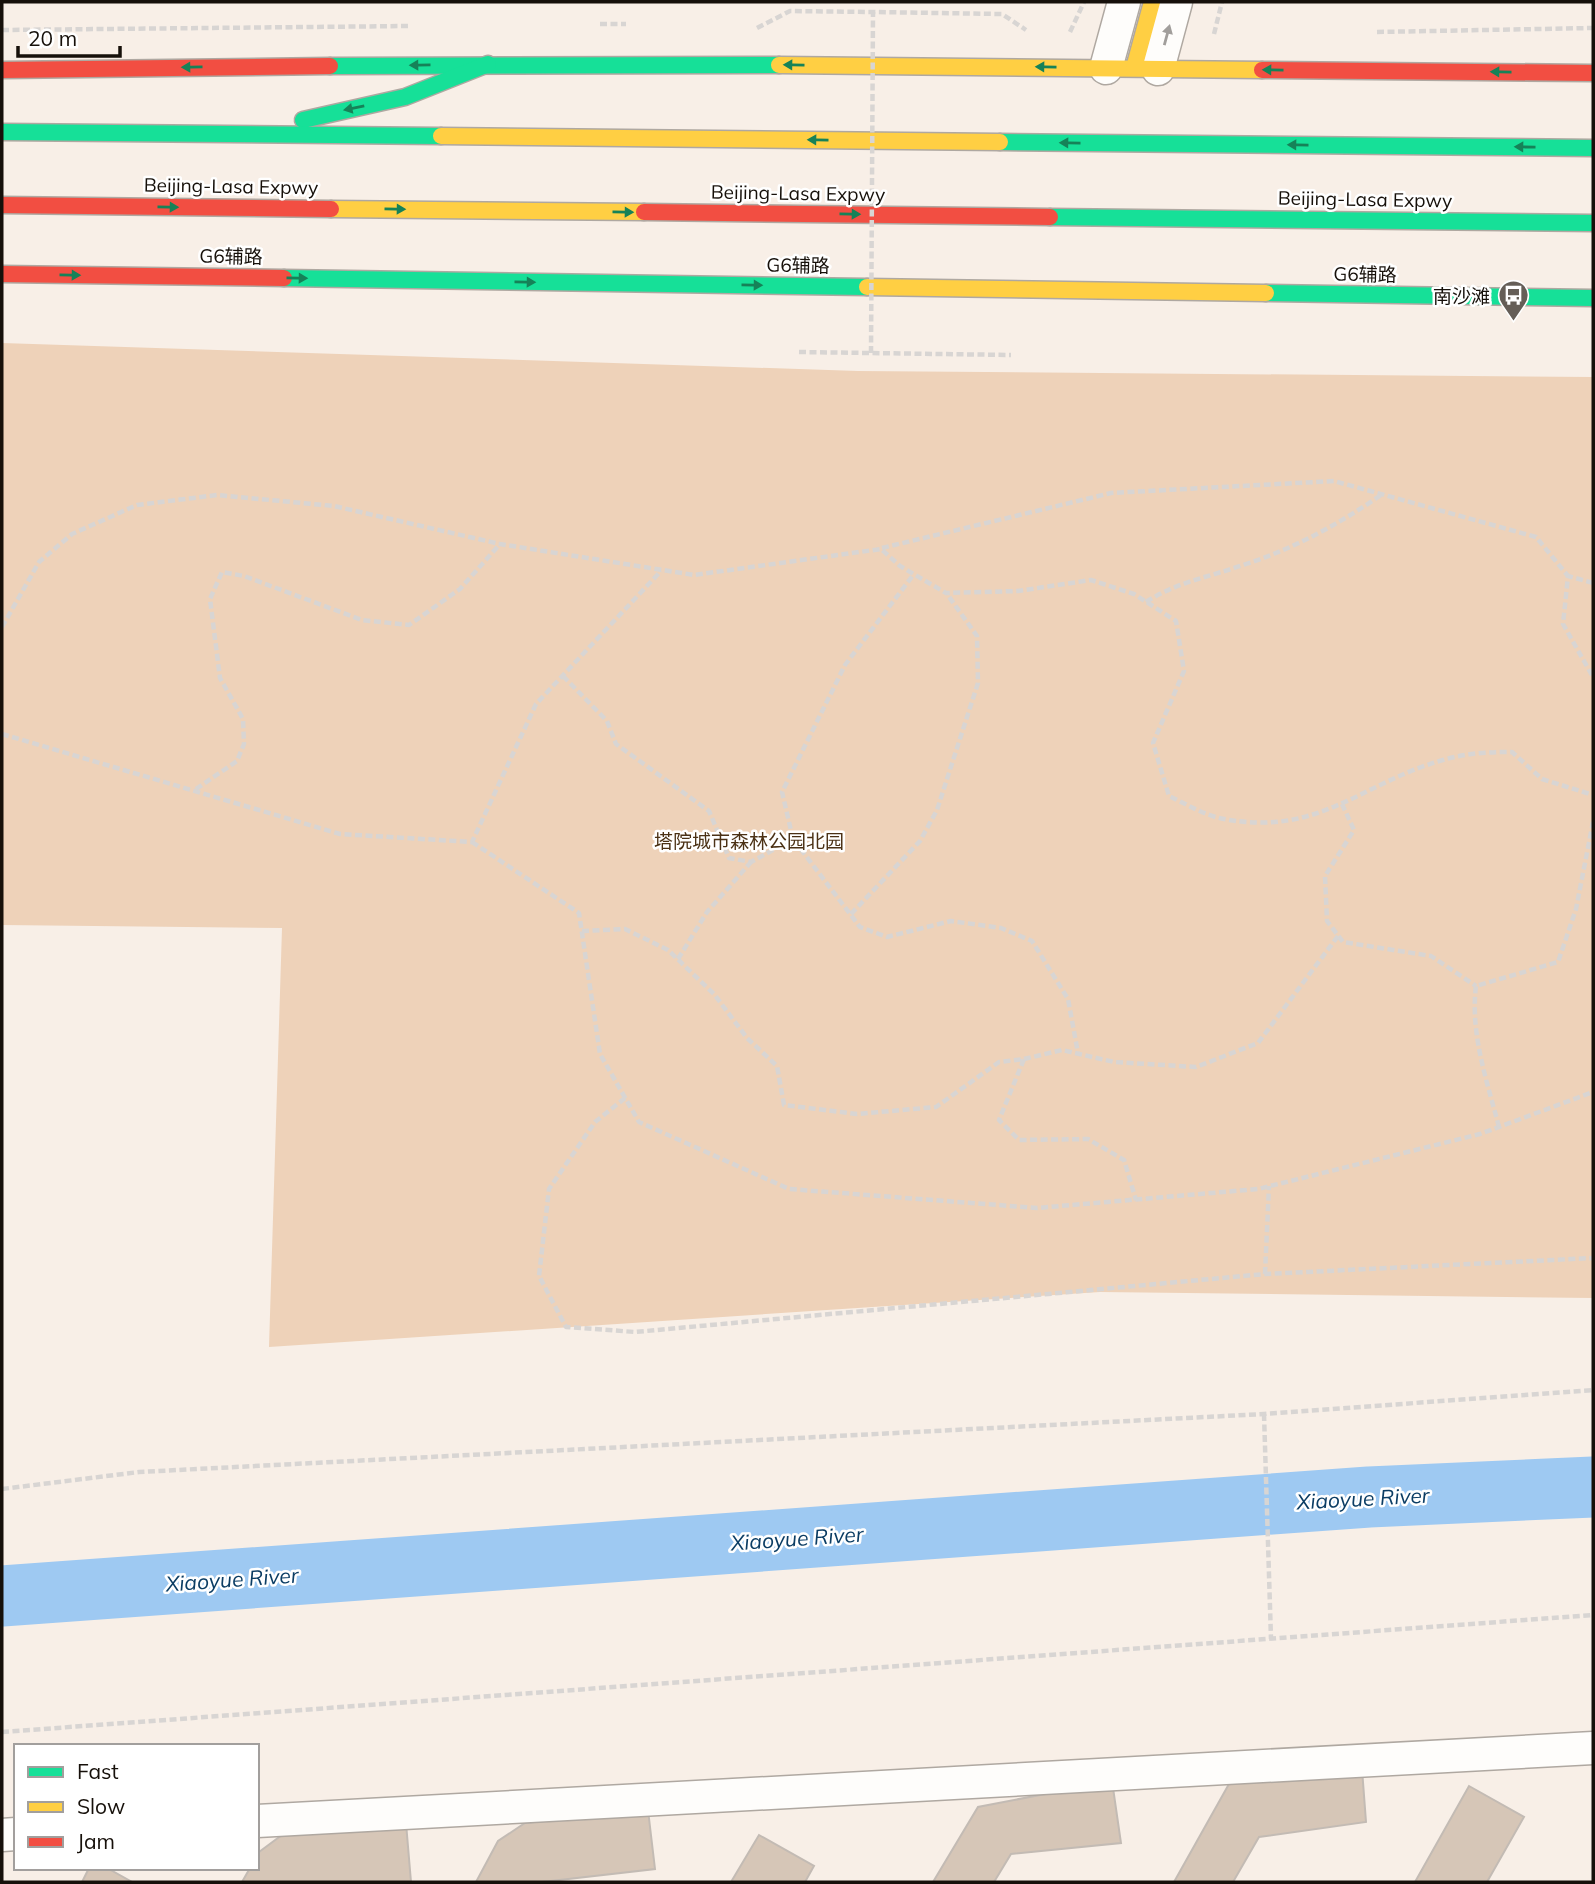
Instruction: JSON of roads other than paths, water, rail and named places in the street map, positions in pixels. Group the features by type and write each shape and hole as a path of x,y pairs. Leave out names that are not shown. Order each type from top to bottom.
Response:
{"main road":[{"path":"1133,68 1152,2"},
{"path":"260,134 315,117 405,97 488,64"},
{"path":"2,69 488,64 1593,73"},
{"path":"2,120 111,133"},
{"path":"2,132 1593,148"},
{"name":"Beijing-Lasa Expwy","path":"2,205 1593,223"},
{"path":"41,221 120,206"},
{"name":"G6辅路","path":"2,274 1593,298"}],"street":[{"path":"1124,2 1133,68"},
{"path":"1133,68 1176,2"},
{"path":"259,1821 1593,1748"}],"waterway":[{"name":"Xiaoyue River","path":"2,1596 1369,1497 1593,1487"}],"place":[{"name":"南沙滩","path":"1513,323"}],"park label":[{"name":"塔院城市森林公园北园","path":"749,841"}]}
